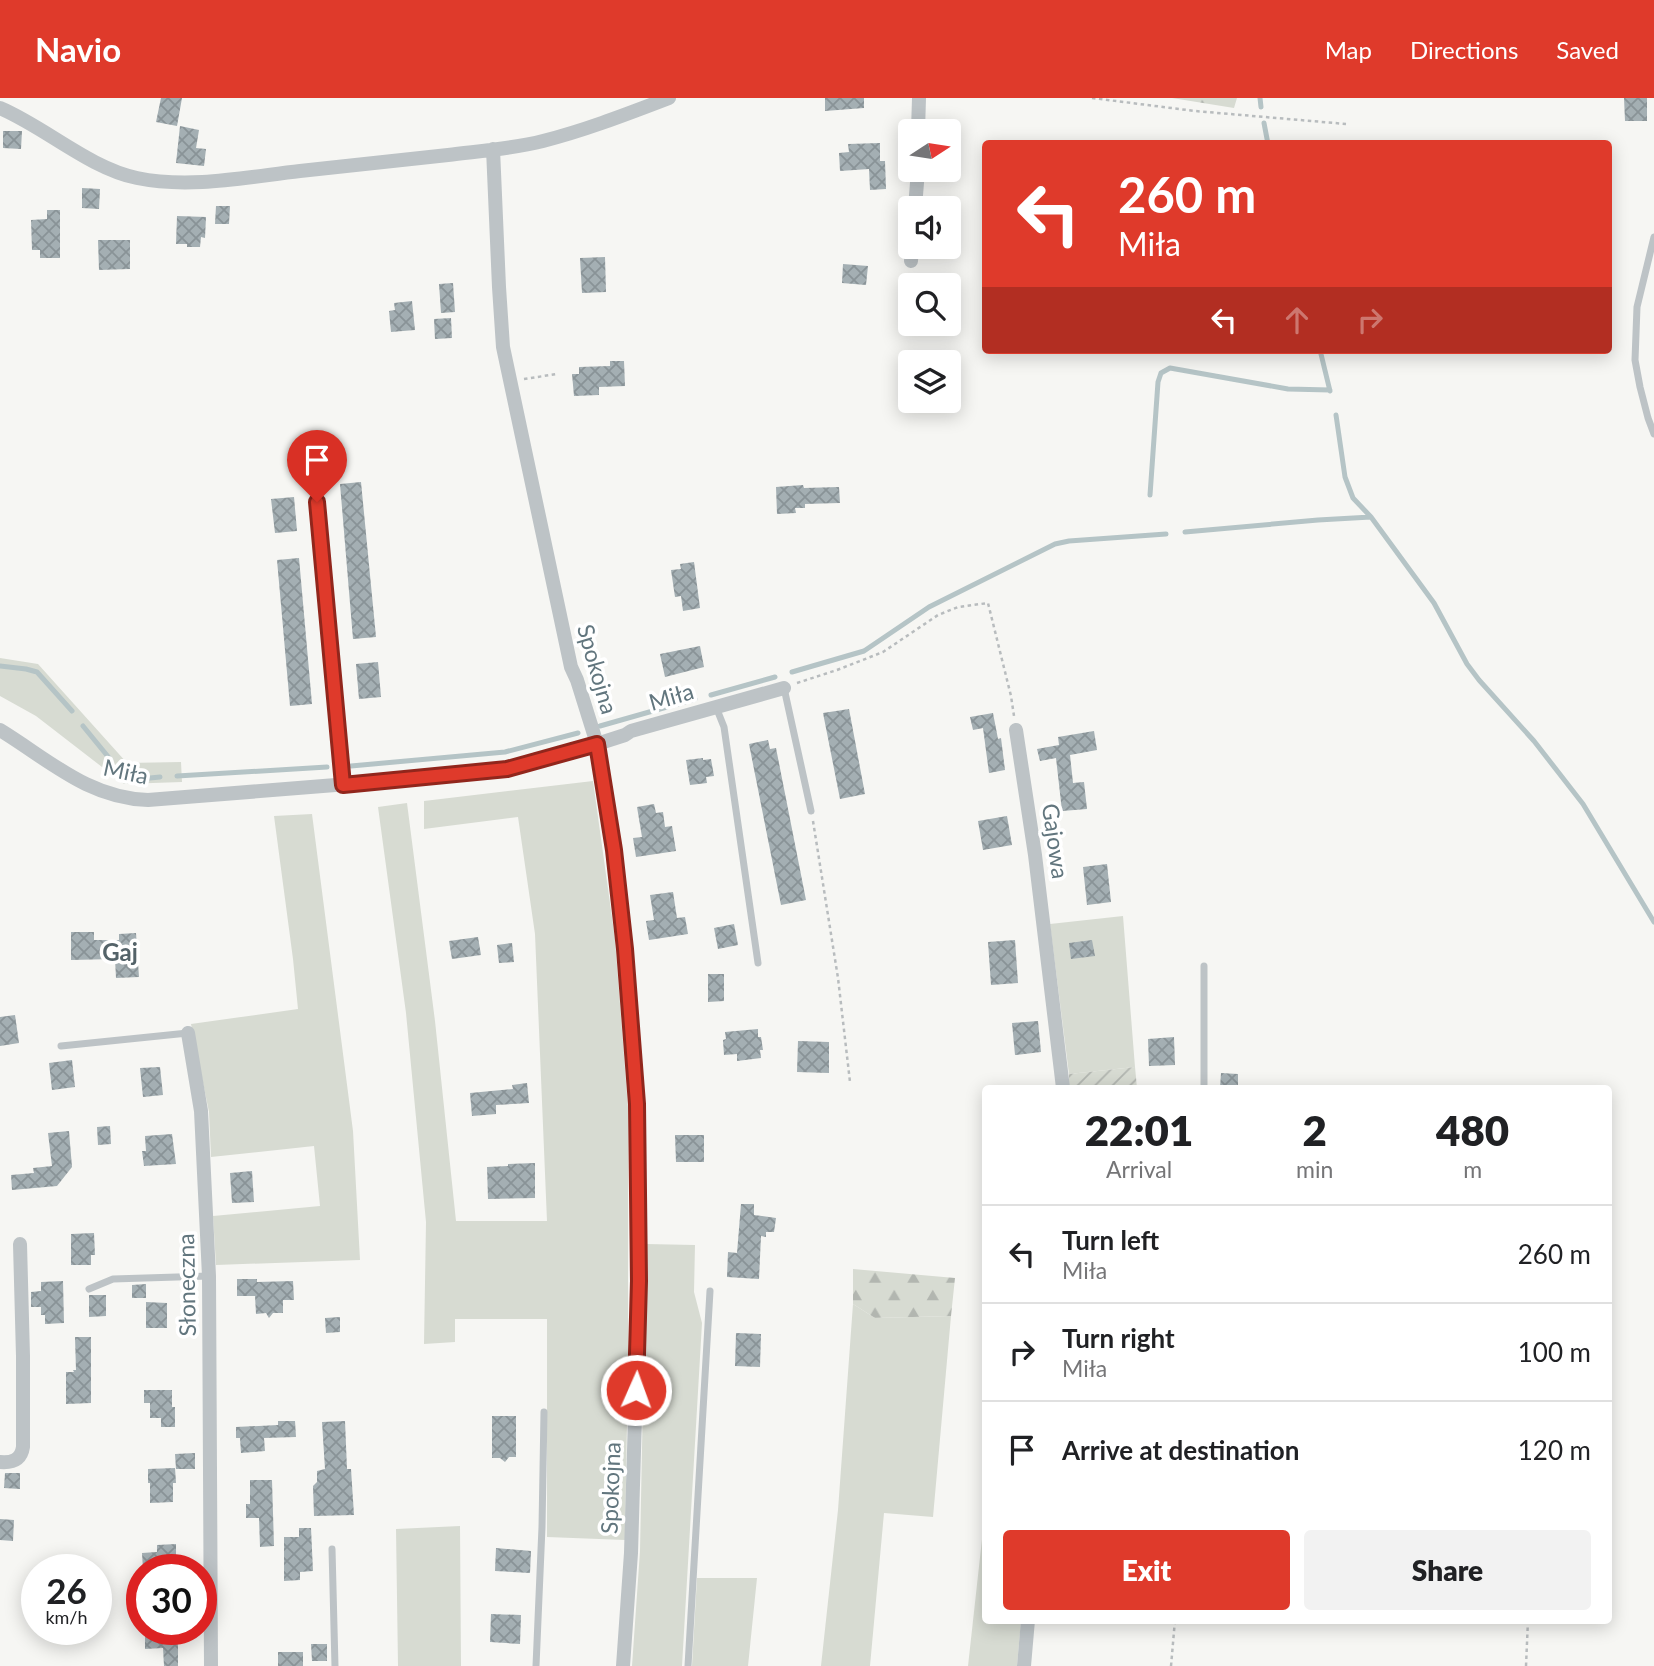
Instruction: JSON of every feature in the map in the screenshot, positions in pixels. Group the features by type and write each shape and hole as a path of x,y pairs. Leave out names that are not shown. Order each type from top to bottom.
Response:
{"street":[{"path":"0,108 110,170 137,178 182,183 493,149 541,141 602,123 669,98"},
{"path":"918,119 919,98"},
{"name":"Spokojna","path":"493,149 503,347 570,667 597,744 614,850 625,949 637,1104 639,1281 631,1553 623,1666"},
{"name":"Miła","path":"0,730 84,784 130,800 148,800 507,769 784,688"},
{"name":"Gajowa","path":"1016,730 1035,855 1063,1085"},
{"name":"Słoneczna","path":"188,1033 201,1111 209,1276 211,1666"},
{"path":"0,1462 11,1462 20,1457 23,1447 20,1244"},
{"path":"1024,1666 1028,1624"}],"lane":[{"path":"1654,237 1637,307 1635,360 1654,434"},
{"path":"315,476 343,785"},
{"path":"784,688 811,811"},
{"path":"716,706 724,727 758,963"},
{"path":"1204,966 1204,1085"},
{"name":"Słoneczna","path":"61,1046 188,1033"},
{"path":"89,1289 113,1279 209,1276"},
{"path":"688,1666 710,1291"},
{"path":"536,1666 544,1412"},
{"path":"332,1549 335,1666"}],"path":[{"path":"1092,98 1195,111 1346,124"},
{"path":"511,381 557,374"},
{"path":"784,688 883,652 938,615 958,607 988,603 1011,696 1016,730"},
{"path":"811,811 836,964 850,1082"},
{"path":"1171,1666 1175,1624"},
{"path":"1526,1666 1528,1624"}],"green space":[{"path":"1172,98 1237,98 1234,108"},
{"path":"0,658 38,664 127,763 181,762 182,782 124,784 36,716 0,696"},
{"path":"593,781 615,939 628,1107 625,1540 547,1537 547,1319 455,1319 455,1342 424,1344 426,1222 406,1013 378,807 407,803 435,1021 456,1221 547,1221 535,934 518,817 424,829 424,801"},
{"path":"312,814 353,1131 360,1260 216,1265 213,1216 320,1206 314,1146 211,1157 209,1112 191,1024 298,1009 274,816"},
{"path":"1123,916 1135,1067 1069,1074 1050,924"},
{"path":"1135,1067 1137,1085 1069,1085 1069,1074"},
{"path":"646,1244 695,1245 694,1292 702,1323 682,1666 632,1666 640,1551"},
{"path":"853,1269 955,1278 951,1316 875,1318 853,1304"},
{"path":"853,1304 875,1318 951,1316 933,1517 884,1513 870,1666 821,1666 838,1510"},
{"path":"460,1526 461,1666 398,1666 396,1529"},
{"path":"982,1539 982,1624 1021,1624 1017,1666 968,1666"},
{"path":"697,1578 757,1578 748,1666 692,1666"}],"building":[{"path":"161,98 182,98 177,126 156,122"},
{"path":"825,98 864,98 864,108 825,111"},
{"path":"1624,98 1647,98 1647,121 1625,121"},
{"path":"180,126 199,130 196,148 206,149 204,166 176,163"},
{"path":"3,131 22,131 21,149 3,148"},
{"path":"880,143 880,161 885,161 886,189 870,190 869,169 840,171 839,153 849,152 848,144"},
{"path":"82,188 100,189 99,209 82,208"},
{"path":"216,206 230,206 229,224 215,224"},
{"path":"47,210 60,210 60,258 40,258 40,250 32,250 31,220 47,219"},
{"path":"177,216 206,217 205,238 201,237 200,247 176,244"},
{"path":"98,240 130,240 130,269 99,270"},
{"path":"605,257 606,292 582,293 580,258"},
{"path":"843,264 868,266 866,285 842,283"},
{"path":"453,283 455,312 441,313 439,284"},
{"path":"412,301 415,330 391,332 389,311 395,310 394,303"},
{"path":"451,318 452,338 435,339 434,319"},
{"path":"610,361 624,361 625,386 599,387 599,395 574,396 572,374 579,374 579,367 610,366"},
{"path":"361,482 376,637 353,639 340,484"},
{"path":"803,485 804,488 839,487 840,503 805,504 805,508 795,508 796,513 777,514 776,487"},
{"path":"294,497 297,531 275,533 271,499"},
{"path":"299,558 312,704 290,706 277,560"},
{"path":"694,562 700,608 683,611 681,596 675,597 671,570 681,569 680,564"},
{"path":"700,646 704,667 665,677 660,654"},
{"path":"378,662 381,697 359,699 356,664"},
{"path":"849,709 865,794 840,799 823,713"},
{"path":"993,713 998,739 1001,738 1005,770 989,773 983,728 973,730 970,717"},
{"path":"1094,731 1097,750 1070,755 1073,783 1084,782 1087,809 1062,811 1056,758 1040,761 1037,749 1059,745 1058,737"},
{"path":"768,740 770,749 776,748 806,900 781,905 749,744"},
{"path":"711,759 714,776 706,777 707,783 690,785 686,760"},
{"path":"654,804 656,813 663,812 665,827 672,826 676,851 636,857 633,838 642,837 637,807"},
{"path":"1007,816 1012,845 983,850 978,821"},
{"path":"1107,864 1111,902 1087,905 1083,867"},
{"path":"673,892 677,918 685,917 688,934 649,940 646,921 654,920 650,895"},
{"path":"734,924 738,945 718,949 714,928"},
{"path":"71,932 94,932 94,940 119,940 119,934 136,933 139,977 116,978 115,959 71,960"},
{"path":"478,937 481,955 452,959 449,941"},
{"path":"1015,940 1018,983 991,985 988,942"},
{"path":"1092,940 1095,956 1071,959 1069,943"},
{"path":"512,943 514,962 499,963 497,945"},
{"path":"708,974 724,974 724,1001 708,1002"},
{"path":"15,1015 19,1043 0,1046 0,1017"},
{"path":"1038,1021 1041,1052 1015,1055 1012,1023"},
{"path":"758,1029 763,1050 760,1050 761,1058 737,1061 737,1054 724,1055 725,1032"},
{"path":"1174,1037 1175,1065 1149,1066 1148,1039"},
{"path":"798,1041 829,1042 829,1073 797,1072"},
{"path":"72,1060 75,1087 52,1090 49,1063"},
{"path":"160,1067 163,1095 143,1097 140,1068"},
{"path":"1221,1073 1238,1074 1238,1085 1220,1085"},
{"path":"527,1083 529,1103 496,1105 496,1114 472,1116 470,1093 513,1089 512,1085"},
{"path":"110,1126 111,1144 98,1145 97,1127"},
{"path":"69,1131 72,1167 57,1186 12,1190 11,1175 34,1173 33,1168 52,1166 48,1133"},
{"path":"172,1134 176,1164 144,1166 142,1151 146,1151 145,1136"},
{"path":"675,1135 704,1135 704,1162 676,1162"},
{"path":"535,1163 535,1198 488,1199 487,1167"},
{"path":"252,1171 254,1202 232,1203 230,1173"},
{"path":"741,1204 754,1204 754,1215 776,1218 774,1232 766,1232 766,1237 761,1236 759,1279 727,1277 728,1252 737,1253"},
{"path":"94,1233 95,1255 91,1255 91,1265 71,1265 71,1234"},
{"path":"237,1279 257,1279 257,1282 293,1281 294,1300 283,1300 283,1313 273,1313 269,1318 266,1313 256,1314 255,1296 237,1296"},
{"path":"63,1281 64,1323 45,1324 41,1307 31,1307 31,1292 41,1291 41,1282"},
{"path":"146,1284 146,1298 132,1298 132,1285"},
{"path":"89,1295 106,1295 106,1316 89,1317"},
{"path":"146,1302 167,1303 167,1328 146,1328"},
{"path":"340,1317 340,1332 326,1333 325,1318"},
{"path":"736,1333 761,1334 760,1367 735,1366"},
{"path":"75,1337 91,1337 91,1403 66,1404 66,1372 76,1370"},
{"path":"144,1390 172,1390 175,1427 161,1427 161,1418 150,1418 150,1403 144,1403"},
{"path":"492,1416 516,1416 516,1457 509,1457 505,1462 500,1458 492,1458"},
{"path":"278,1421 295,1421 296,1437 264,1438 265,1451 241,1453 236,1427 278,1425"},
{"path":"345,1421 347,1469 351,1469 354,1515 314,1516 313,1486 317,1482 317,1471 325,1469 322,1422"},
{"path":"195,1453 195,1469 176,1469 175,1454"},
{"path":"175,1468 173,1502 150,1503 148,1469"},
{"path":"5,1473 20,1473 20,1489 4,1488"},
{"path":"250,1480 272,1480 274,1546 260,1547 259,1518 246,1518 246,1504 250,1504"},
{"path":"0,1519 14,1520 13,1541 0,1540"},
{"path":"299,1528 311,1528 313,1571 300,1572 300,1580 284,1581 284,1537 299,1537"},
{"path":"176,1544 176,1554 142,1554 157,1552 157,1545"},
{"path":"496,1548 531,1551 530,1573 495,1571"},
{"path":"491,1614 521,1615 520,1644 490,1642"},
{"path":"311,1644 327,1644 327,1661 312,1661"},
{"path":"145,1645 178,1645 178,1666 164,1666 163,1648 145,1649"},
{"path":"278,1652 303,1652 303,1666 278,1666"}],"waterway":[{"path":"1260,98 1261,107"},
{"path":"1264,123 1267,140"},
{"path":"1321,354 1330,391"},
{"path":"1150,495 1158,382 1161,373 1170,368 1288,389 1330,390"},
{"path":"1336,415 1345,477 1353,498 1371,517"},
{"path":"1185,532 1371,517 1434,603 1467,664 1534,741 1583,804 1654,922"},
{"path":"792,672 864,651 929,607 1055,544 1166,534"},
{"path":"0,666 37,672 72,711"},
{"path":"711,695 775,677"},
{"path":"600,726 695,699"},
{"path":"83,726 110,759"},
{"path":"351,766 505,752 578,733"},
{"path":"177,776 327,767"},
{"path":"123,776 130,780 160,777"}],"district":[{"name":"Gaj","path":"120,951"}],"route":[{"path":"317,502 343,785 507,769 597,744 614,850 625,949 637,1104 639,1281 636,1390"}]}
